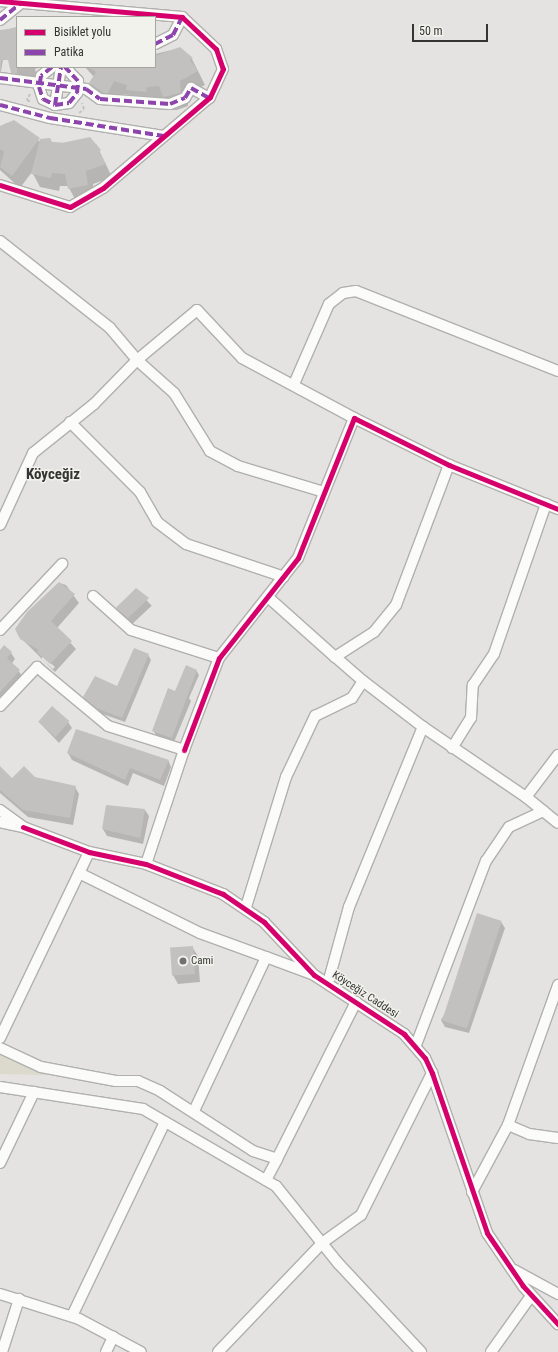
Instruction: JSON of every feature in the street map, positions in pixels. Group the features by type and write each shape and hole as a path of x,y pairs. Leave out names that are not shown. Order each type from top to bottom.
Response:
{"street":[{"path":"0,1 111,14 182,17 216,49 223,70 209,98 103,188 70,207 0,185"},
{"path":"0,20 21,3"},
{"path":"156,44 173,35 182,17"},
{"path":"51,68 39,82 40,93 55,105"},
{"path":"55,105 61,68"},
{"path":"55,105 74,98 78,88 75,75 66,68"},
{"path":"0,78 86,89 100,99 170,104 185,98 191,88 209,98"},
{"path":"0,105 28,112 164,136"},
{"path":"0,241 110,328 137,360 174,393 210,451 238,466 324,492"},
{"path":"294,384 329,304 343,293 356,291 558,371"},
{"path":"0,526 33,453 94,404 137,360 197,310 242,358 294,384 354,418 449,464 558,508"},
{"path":"146,864 184,750 219,658 269,598 284,577 304,543 354,418"},
{"path":"70,422 140,492 157,522 186,544 284,577"},
{"path":"335,657 374,632 396,605 449,464"},
{"path":"452,748 471,718 473,685 494,654 546,504"},
{"path":"0,630 62,564"},
{"path":"93,596 131,630 219,658"},
{"path":"269,598 362,682 452,748 526,797 558,823"},
{"path":"0,706 37,667 108,726 184,750"},
{"path":"246,907 286,777 315,716 352,698 362,682"},
{"path":"328,983 349,907 423,727"},
{"path":"526,797 558,755"},
{"name":"Köyceğiz Caddesi","path":"0,810 23,828"},
{"path":"416,1045 486,861 509,827 543,810"},
{"name":"Köyceğiz Caddesi","path":"0,822 23,828 89,852 146,864 199,883 246,907 314,975 393,1025 416,1045 432,1074 487,1233 506,1263 531,1296 558,1324"},
{"path":"0,1038 89,852"},
{"path":"79,873 200,933 314,975"},
{"path":"194,1111 266,957"},
{"path":"472,1192 508,1125 558,985"},
{"path":"266,1180 356,1002"},
{"path":"0,1048 41,1067 116,1081 138,1081 194,1111 253,1151 277,1159"},
{"path":"218,1352 322,1243 361,1215 432,1074"},
{"path":"0,1087 143,1109 276,1186 322,1243 421,1352"},
{"path":"0,1163 34,1092"},
{"path":"72,1316 165,1122"},
{"path":"508,1125 529,1134 558,1138"},
{"name":"Köyceğiz Caddesi","path":"506,1263 528,1280 558,1294"},
{"path":"0,1294 72,1316 141,1352"},
{"path":"491,1352 531,1296"},
{"path":"2,1352 19,1299"},
{"path":"106,1352 113,1337"}],"path":[{"path":"28,112 33,103 27,100 32,91 40,93"},
{"path":"74,98 80,97 84,109 78,111 82,122"}],"shaded area":[{"path":"0,1052 48,1075 0,1074"}],"building":[{"path":"16,28 17,74 11,73 8,60 0,60 0,30"},
{"path":"180,47 193,58 190,60 198,71 180,81 181,93 163,97 159,86 147,87 146,92 126,90 127,85 114,81 108,93 104,93 89,83 96,72 90,68 156,68 156,56"},
{"path":"14,120 40,138 12,176 0,167 4,152 0,149 0,126"},
{"path":"90,137 101,150 99,152 106,164 86,171 88,185 68,189 65,174 52,173 51,178 31,174 40,139 50,138 52,142 62,143"},
{"path":"59,582 75,594 51,621 72,641 50,664 37,652 39,650 20,639 15,629 27,612"},
{"path":"136,588 149,598 128,618 116,608"},
{"path":"4,645 12,652 7,658 20,670 0,692 0,650"},
{"path":"134,648 149,654 122,718 96,708 83,697 95,676 117,686"},
{"path":"186,665 197,670 172,738 152,731 168,688 175,691"},
{"path":"52,706 69,721 56,737 38,722"},
{"path":"76,729 169,760 160,780 130,768 125,780 67,753"},
{"path":"0,766 12,778 24,766 35,777 76,786 70,818 23,810 0,790"},
{"path":"106,805 145,809 140,838 102,829"},
{"path":"477,913 502,921 467,1029 442,1020"},
{"name":"Cami","path":"193,946 195,974 172,976 170,948"}],"marked path":[{"path":"0,20 21,3"},
{"path":"156,44 173,35 182,17"},
{"path":"51,68 41,76 39,87 43,99 55,105 69,103 77,93 78,81 66,68"},
{"path":"55,105 61,68"},
{"path":"0,78 86,89 100,99 170,104 185,98 191,88 209,98"},
{"path":"0,105 50,118 164,136"}],"cycle path":[{"path":"0,1 182,17 216,49 223,69 210,97 103,188 70,207 0,185"},
{"path":"184,750 219,658 298,558 354,418 449,465 558,509"},
{"path":"23,827 89,852 146,864 223,894 264,922 314,975 404,1034 425,1058 432,1073 487,1233 523,1286 558,1324"}],"place":[{"name":"Cami","path":"183,961"}],"district":[{"name":"Köyceğiz","path":"53,475"}]}
